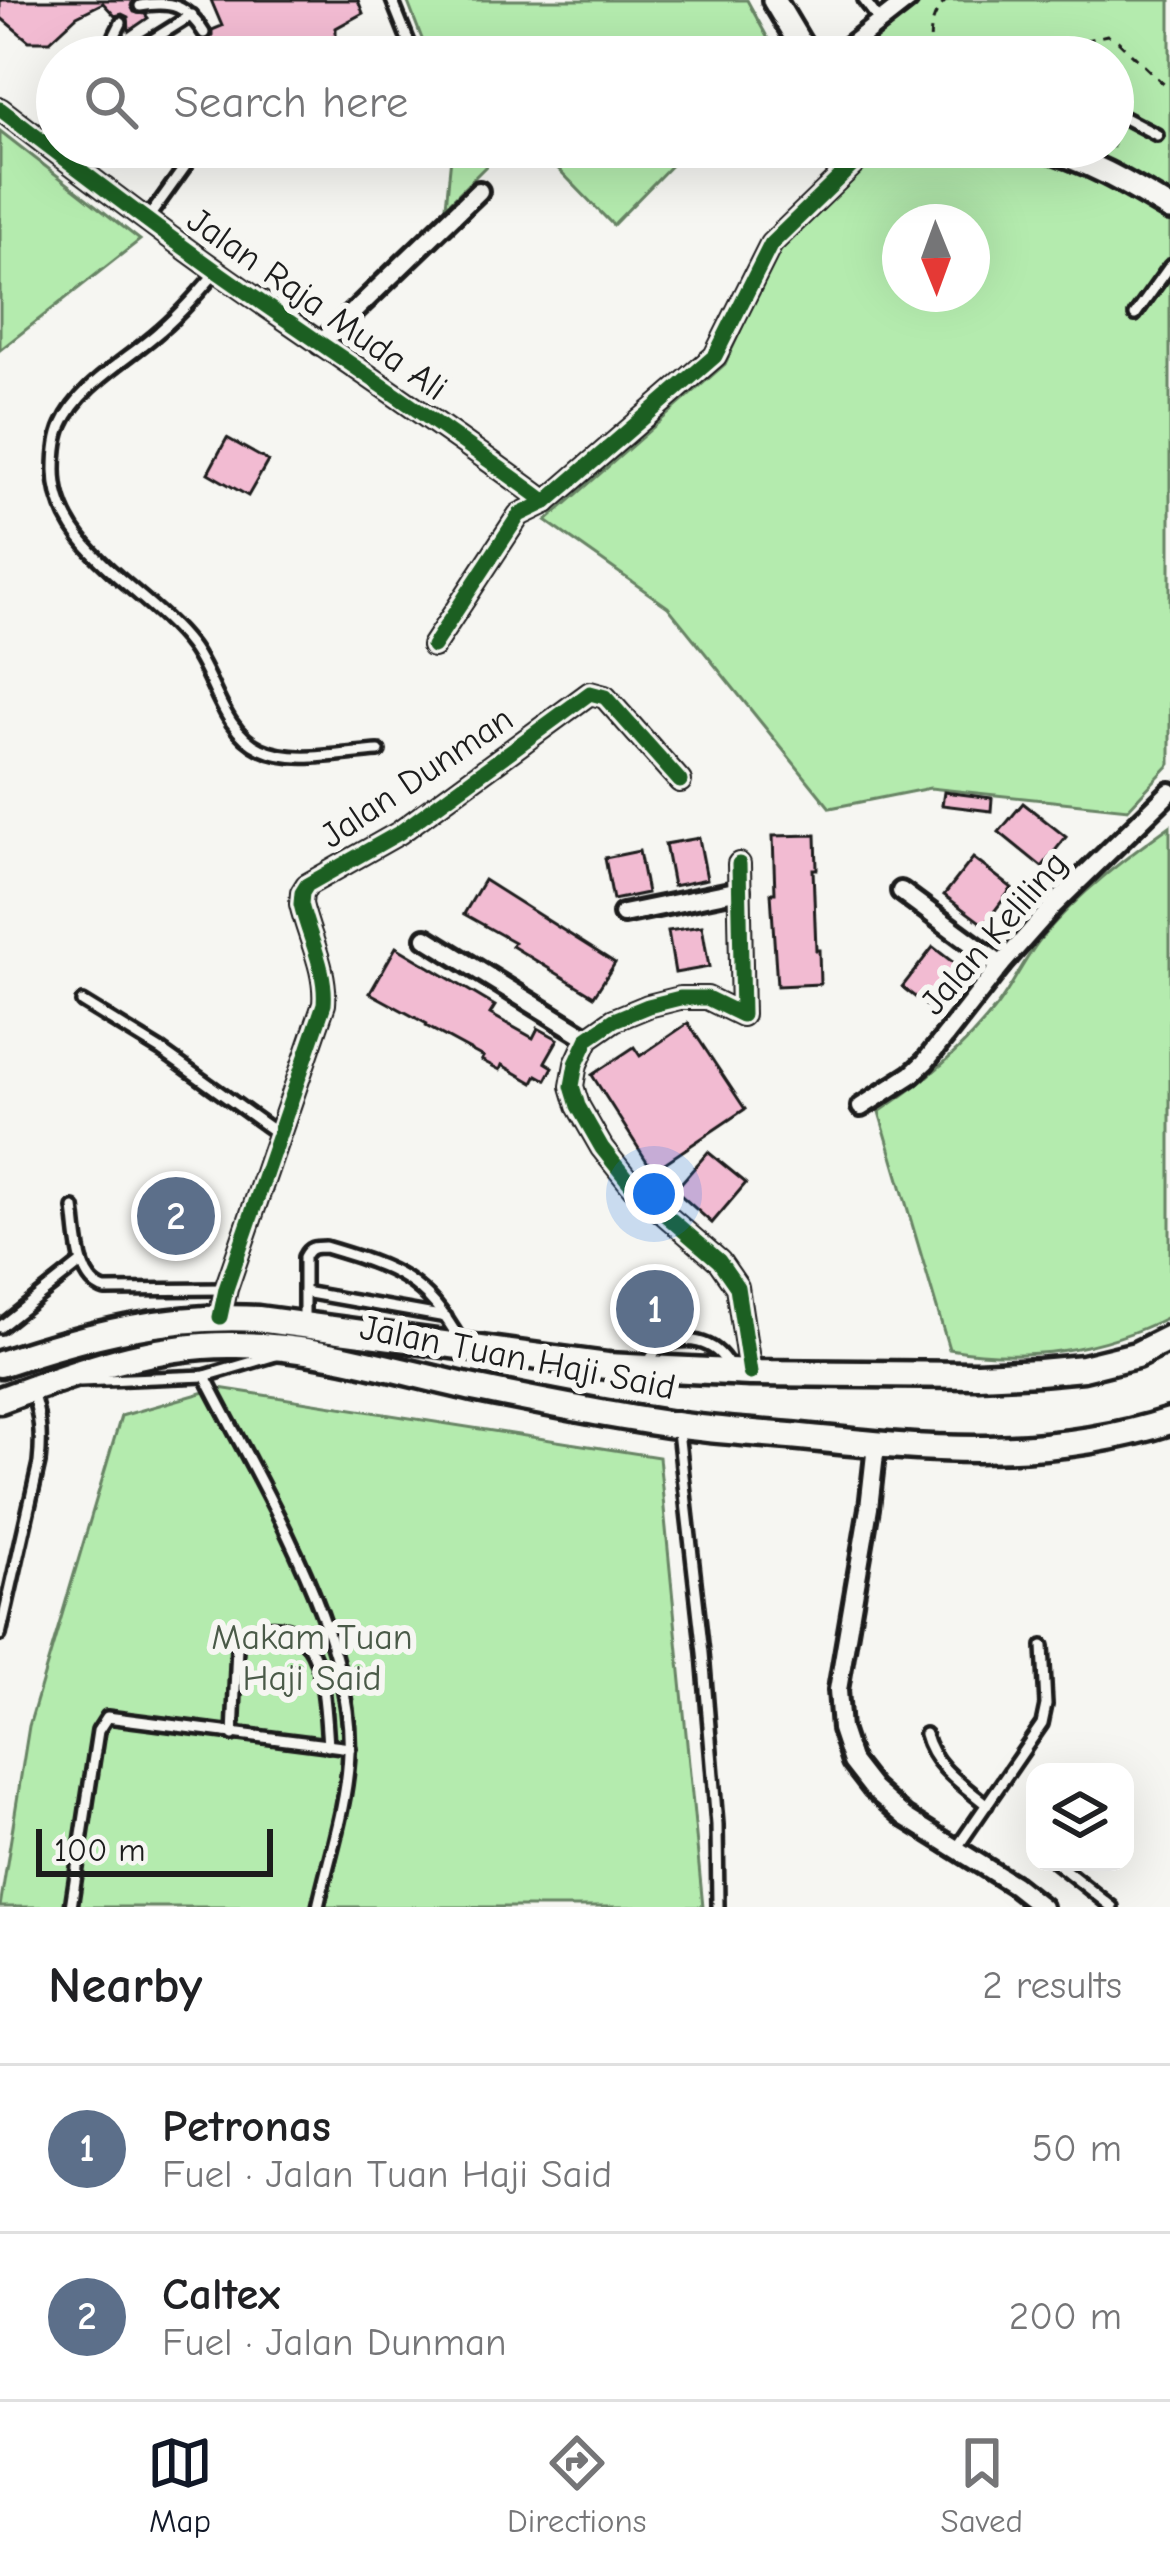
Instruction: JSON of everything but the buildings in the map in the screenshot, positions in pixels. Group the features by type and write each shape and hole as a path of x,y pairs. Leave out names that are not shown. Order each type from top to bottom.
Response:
{"main road":[{"name":"Jalan Tuan Haji Said","path":"0,1364 108,1330 220,1317 645,1368 741,1372 1039,1372 1136,1354 1170,1338"},
{"path":"0,1353 62,1343"},
{"name":"Jalan Tuan Haji Said","path":"0,1400 138,1355 237,1345 292,1349 678,1426 876,1445 994,1451 1051,1447 1124,1436 1170,1421"}],"street":[{"path":"774,0 795,36"},
{"path":"860,36 908,0"},
{"name":"Jalan Raja Muda Ali","path":"0,109 36,136"},
{"name":"Jalan Raja Muda Ali","path":"78,168 546,502"},
{"path":"433,646 519,515 546,502 715,356 771,244 849,168"},
{"path":"1098,168 1170,209"},
{"name":"Jalan Raja Muda Ali","path":"320,344 478,191"},
{"name":"Jalan Dunman","path":"220,1317 324,1004 326,987 301,904 307,885 399,833 590,693 605,697 680,781"},
{"name":"Jalan Keliling","path":"861,1107 925,1062 1054,904 1170,792"},
{"path":"740,864 742,1015 707,998 680,998 614,1020 588,1037 572,1086 602,1148 633,1187 719,1261 736,1287 741,1372"},
{"path":"623,914 740,890"},
{"path":"902,891 1001,965"},
{"path":"426,938 588,1037"},
{"path":"876,1445 838,1690 841,1730 852,1762 904,1817 1042,1907"}],"lane":[{"path":"392,0 406,36"},
{"path":"864,0 879,20"},
{"path":"140,6 153,2 181,7 204,32"},
{"path":"158,36 192,15"},
{"path":"115,36 121,22"},
{"path":"1134,124 1156,136"},
{"path":"146,220 184,168"},
{"path":"1135,315 1170,266"},
{"path":"217,271 164,328 74,404 61,426 55,455 55,485 64,516 82,542 184,636 242,735 260,748 285,756 379,751"},
{"path":"82,1002 162,1051 278,1134"},
{"path":"74,1208 82,1262 94,1287 226,1289"},
{"path":"304,1326 304,1257 313,1247 326,1247 397,1270 447,1317 465,1348"},
{"path":"0,1328 82,1262"},
{"path":"304,1292 447,1317"},
{"path":"0,1635 39,1463 42,1385 205,1376 292,1349"},
{"path":"205,1376 302,1566 326,1625 344,1694 350,1748 346,1792 318,1907"},
{"path":"678,1426 704,1653 718,1907"},
{"path":"233,1735 237,1647 246,1632 266,1625 304,1637 323,1683 328,1746"},
{"path":"304,1637 326,1625"},
{"path":"956,1849 1042,1724 1046,1705 1043,1646"},
{"path":"71,1907 102,1720 113,1716 350,1748"},
{"path":"925,1734 928,1748 947,1772 987,1805"},
{"path":"1066,1871 1112,1907"}],"path":[{"path":"929,36 947,0"},
{"path":"1134,55 1170,90"}],"green space":[{"path":"407,0 747,0 767,36 421,36"},
{"path":"918,0 1170,0 1170,205 1097,168 1134,168 1134,36 875,36"},
{"path":"0,131 36,159 36,168 48,168 140,240 0,350"},
{"path":"450,168 484,168 446,206"},
{"path":"557,168 669,168 613,225"},
{"path":"866,168 1085,168 1170,215 1170,764 1128,809 930,788 830,808 668,607 546,521 725,364 777,252"},
{"path":"1170,826 1170,1316 1117,1338 1062,1350 1006,1354 949,1349 879,1112 971,1037 1037,944 1072,905"},
{"name":"Makam Tuan Haji Said","path":"219,1388 659,1457 703,1907 0,1907 29,1726 121,1416"}],"cycle path":[{"path":"0,109 36,136"},
{"path":"78,168 194,255 546,502"},
{"path":"433,646 519,515 546,502 715,356 771,244 849,168"},
{"path":"220,1317 324,1004 320,966 301,904 307,885 399,833 590,693 605,697 680,781"},
{"path":"739,864 742,1015 707,998 680,998 614,1020 588,1038 572,1086 602,1148 633,1187 719,1261 737,1287 750,1373"}],"place":[{"name":"Caltex","path":"176,1216"},
{"name":"Petronas","path":"655,1309"}]}
